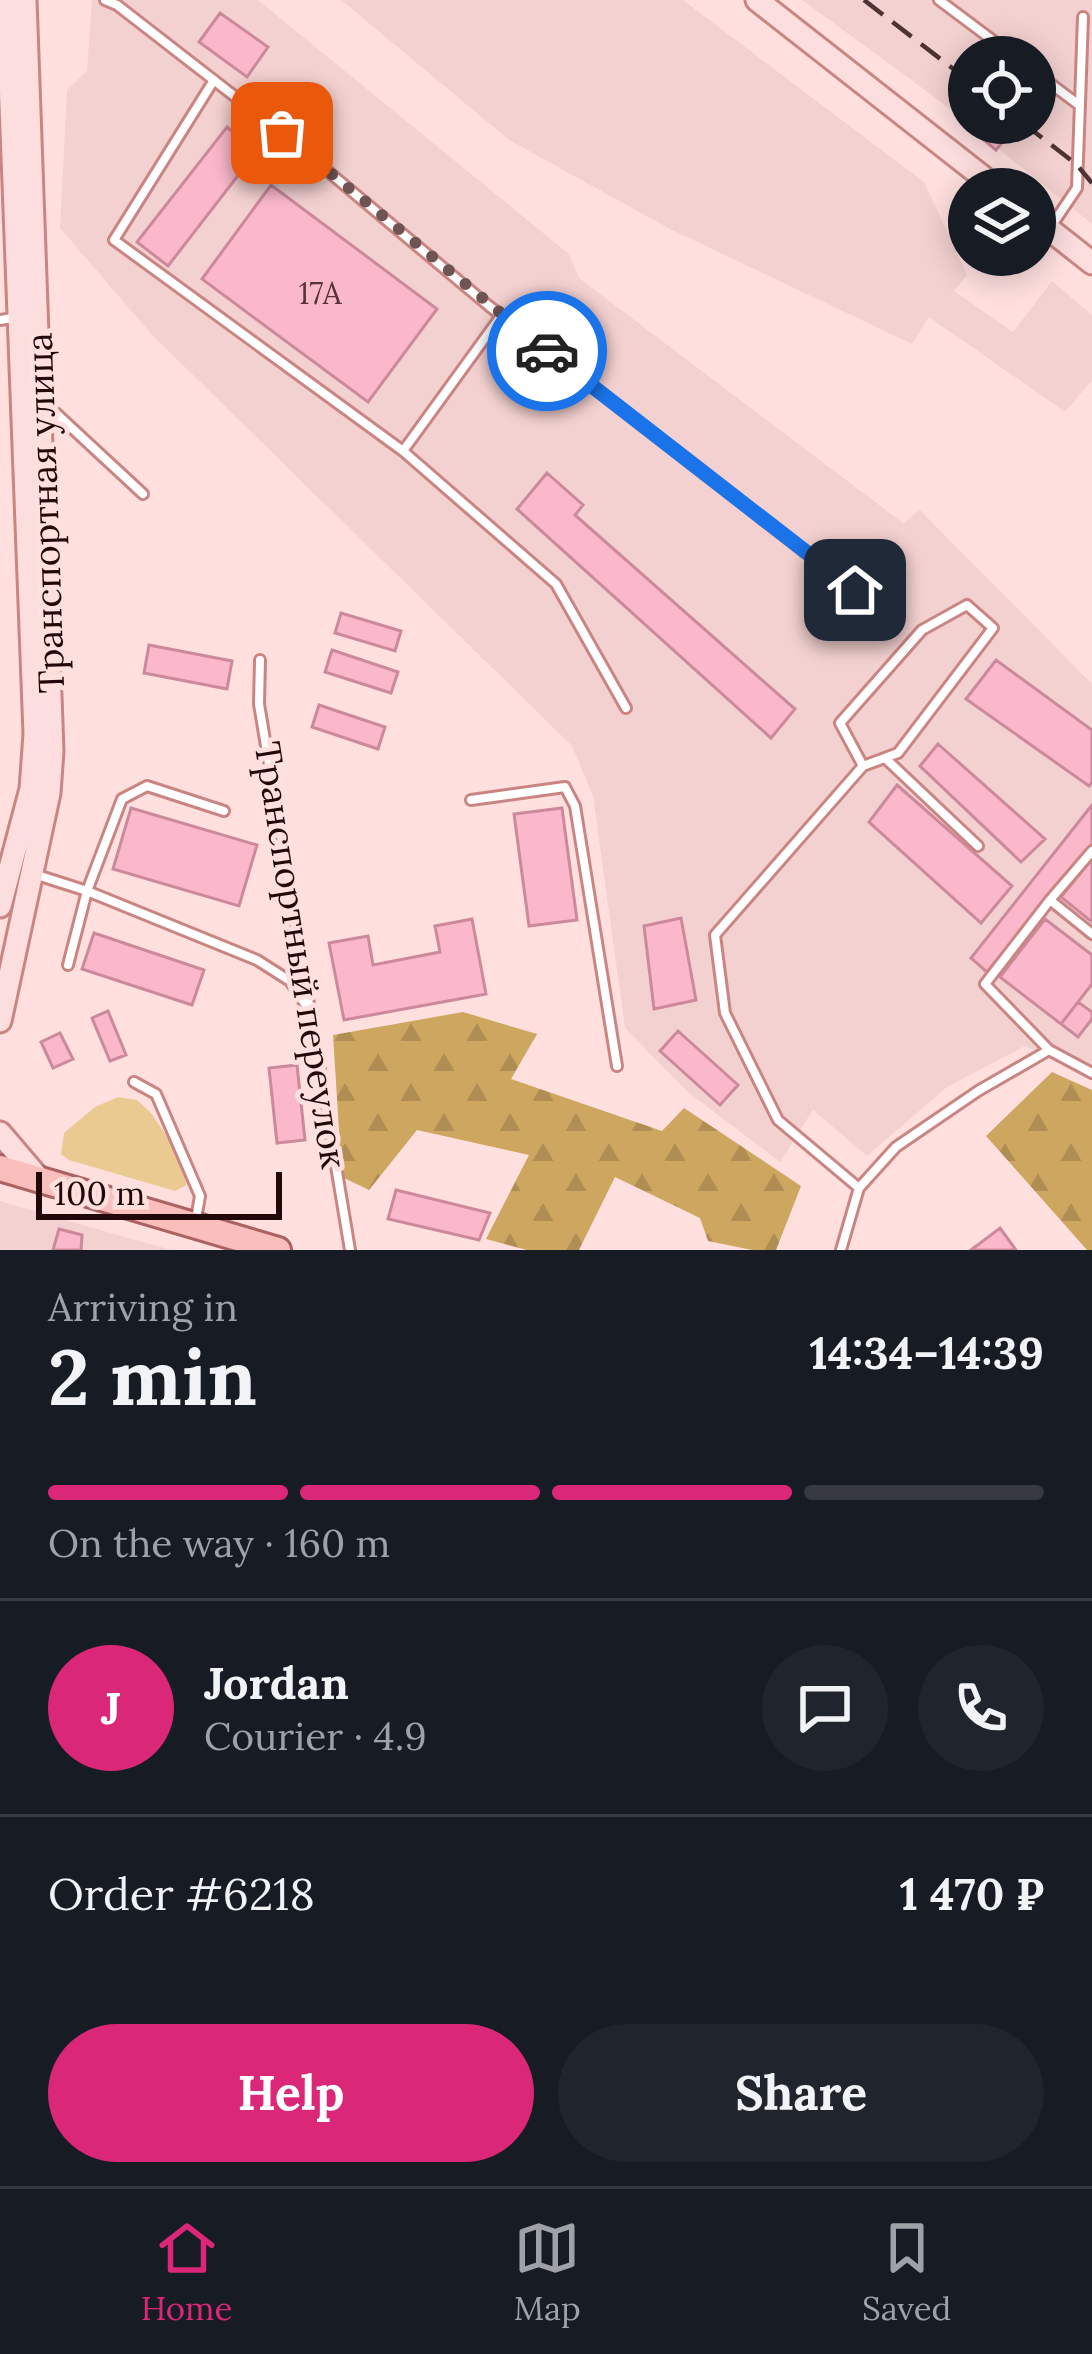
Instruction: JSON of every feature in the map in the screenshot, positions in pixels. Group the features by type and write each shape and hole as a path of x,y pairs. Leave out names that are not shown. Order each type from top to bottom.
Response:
{"main road":[{"name":"Транспортная улица","path":"0,1021 49,793 52,751 32,398 10,318 8,0"},
{"name":"Транспортная улица","path":"0,906 34,770 25,0"},
{"path":"757,0 971,168"},
{"path":"1056,235 1092,263"},
{"path":"0,1133 41,1181"},
{"path":"0,1168 278,1250"}],"lane":[{"path":"105,0 214,80 501,316 855,590"},
{"path":"939,0 987,36"},
{"path":"1056,210 1077,188 1083,16"},
{"path":"214,80 114,240 403,451 556,584 626,707"},
{"path":"1056,88 1080,106"},
{"path":"403,451 501,316"},
{"path":"32,398 143,494"},
{"path":"859,1188 778,1120 725,1013 715,935 862,766 898,753 993,628 967,605 922,630 840,723 862,766"},
{"name":"Транспортный переулок","path":"260,660 259,704 350,1250"},
{"path":"885,758 978,846"},
{"path":"68,964 87,891 122,799 147,786 224,811"},
{"path":"471,800 565,788 575,806 616,1066"},
{"path":"1092,851 985,984 1049,1050 1092,1072"},
{"path":"33,874 256,960 290,981 311,1013"},
{"path":"1049,900 1092,934"},
{"path":"841,1250 859,1188 896,1147 1049,1050"},
{"path":"134,1082 156,1094 200,1196 195,1226"}],"shaded area":[{"path":"92,0 258,0 569,254 579,278 903,523 920,510 1092,684 1092,1079 1025,1046 947,1087 867,1156 813,1110 780,1162 689,1093 625,1028 593,796 572,746 152,335 60,228 67,90 87,71"},
{"path":"341,0 683,0 924,182 948,234 948,276 966,276 954,291 1013,332 1052,281 1092,315 1092,380 1065,412 929,317 912,344 670,229 509,140"},
{"path":"802,0 1092,0 1092,224 1056,195 1056,168 1022,168 993,144 1056,144 1056,36 948,36 948,108"},
{"path":"118,1097 137,1100 151,1113 185,1163 186,1185 175,1191 61,1154 64,1133 95,1107"},
{"path":"0,1201 55,1217 171,1250 0,1250"}],"green space":[{"path":"463,1012 537,1034 511,1079 662,1131 684,1108 801,1186 776,1250 708,1241 700,1218 615,1177 579,1250 527,1250 486,1239 529,1155 417,1130 369,1190 342,1177 333,1035"},
{"path":"1052,1072 1092,1090 1092,1250 1087,1250 986,1136"}],"building":[{"path":"220,13 268,47 247,77 199,42"},
{"path":"227,127 257,151 168,266 137,242"},
{"path":"271,185 437,309 368,402 202,279"},
{"path":"547,473 583,505 575,515 795,709 771,738 517,509"},
{"path":"341,613 401,631 395,651 335,633"},
{"path":"149,645 232,661 227,689 144,673"},
{"path":"332,650 398,672 391,693 325,672"},
{"path":"996,660 1092,730 1089,786 966,699"},
{"path":"319,705 385,727 378,749 312,727"},
{"path":"938,744 1045,839 1021,862 920,766"},
{"path":"897,785 1012,886 981,923 869,822"},
{"path":"1092,805 1092,845 987,972 971,958"},
{"path":"131,808 257,845 239,906 113,869"},
{"path":"562,808 577,920 529,926 514,814"},
{"path":"1092,859 1092,922 1061,897"},
{"path":"681,918 696,1000 654,1009 644,926"},
{"path":"472,919 486,994 344,1020 329,943 368,936 373,965 440,952 435,926"},
{"path":"1045,919 1092,955 1092,984 1061,1024 1000,977"},
{"path":"94,933 204,970 192,1005 82,969"},
{"path":"1078,1002 1092,1012 1092,1019 1078,1037 1061,1024"},
{"path":"108,1011 126,1055 110,1061 92,1018"},
{"path":"678,1031 738,1085 720,1105 660,1051"},
{"path":"60,1033 73,1059 53,1068 41,1042"},
{"path":"297,1065 305,1140 277,1143 269,1068"},
{"path":"396,1190 490,1213 479,1240 388,1219"},
{"path":"1000,1228 1016,1250 971,1250"},
{"path":"59,1229 82,1235 81,1250 53,1250"}],"railway":[{"path":"864,0 948,65"},
{"path":"1050,144 1092,183"}],"way so far":[{"path":"282,133 547,351"}],"route":[{"path":"547,351 855,590"}]}
